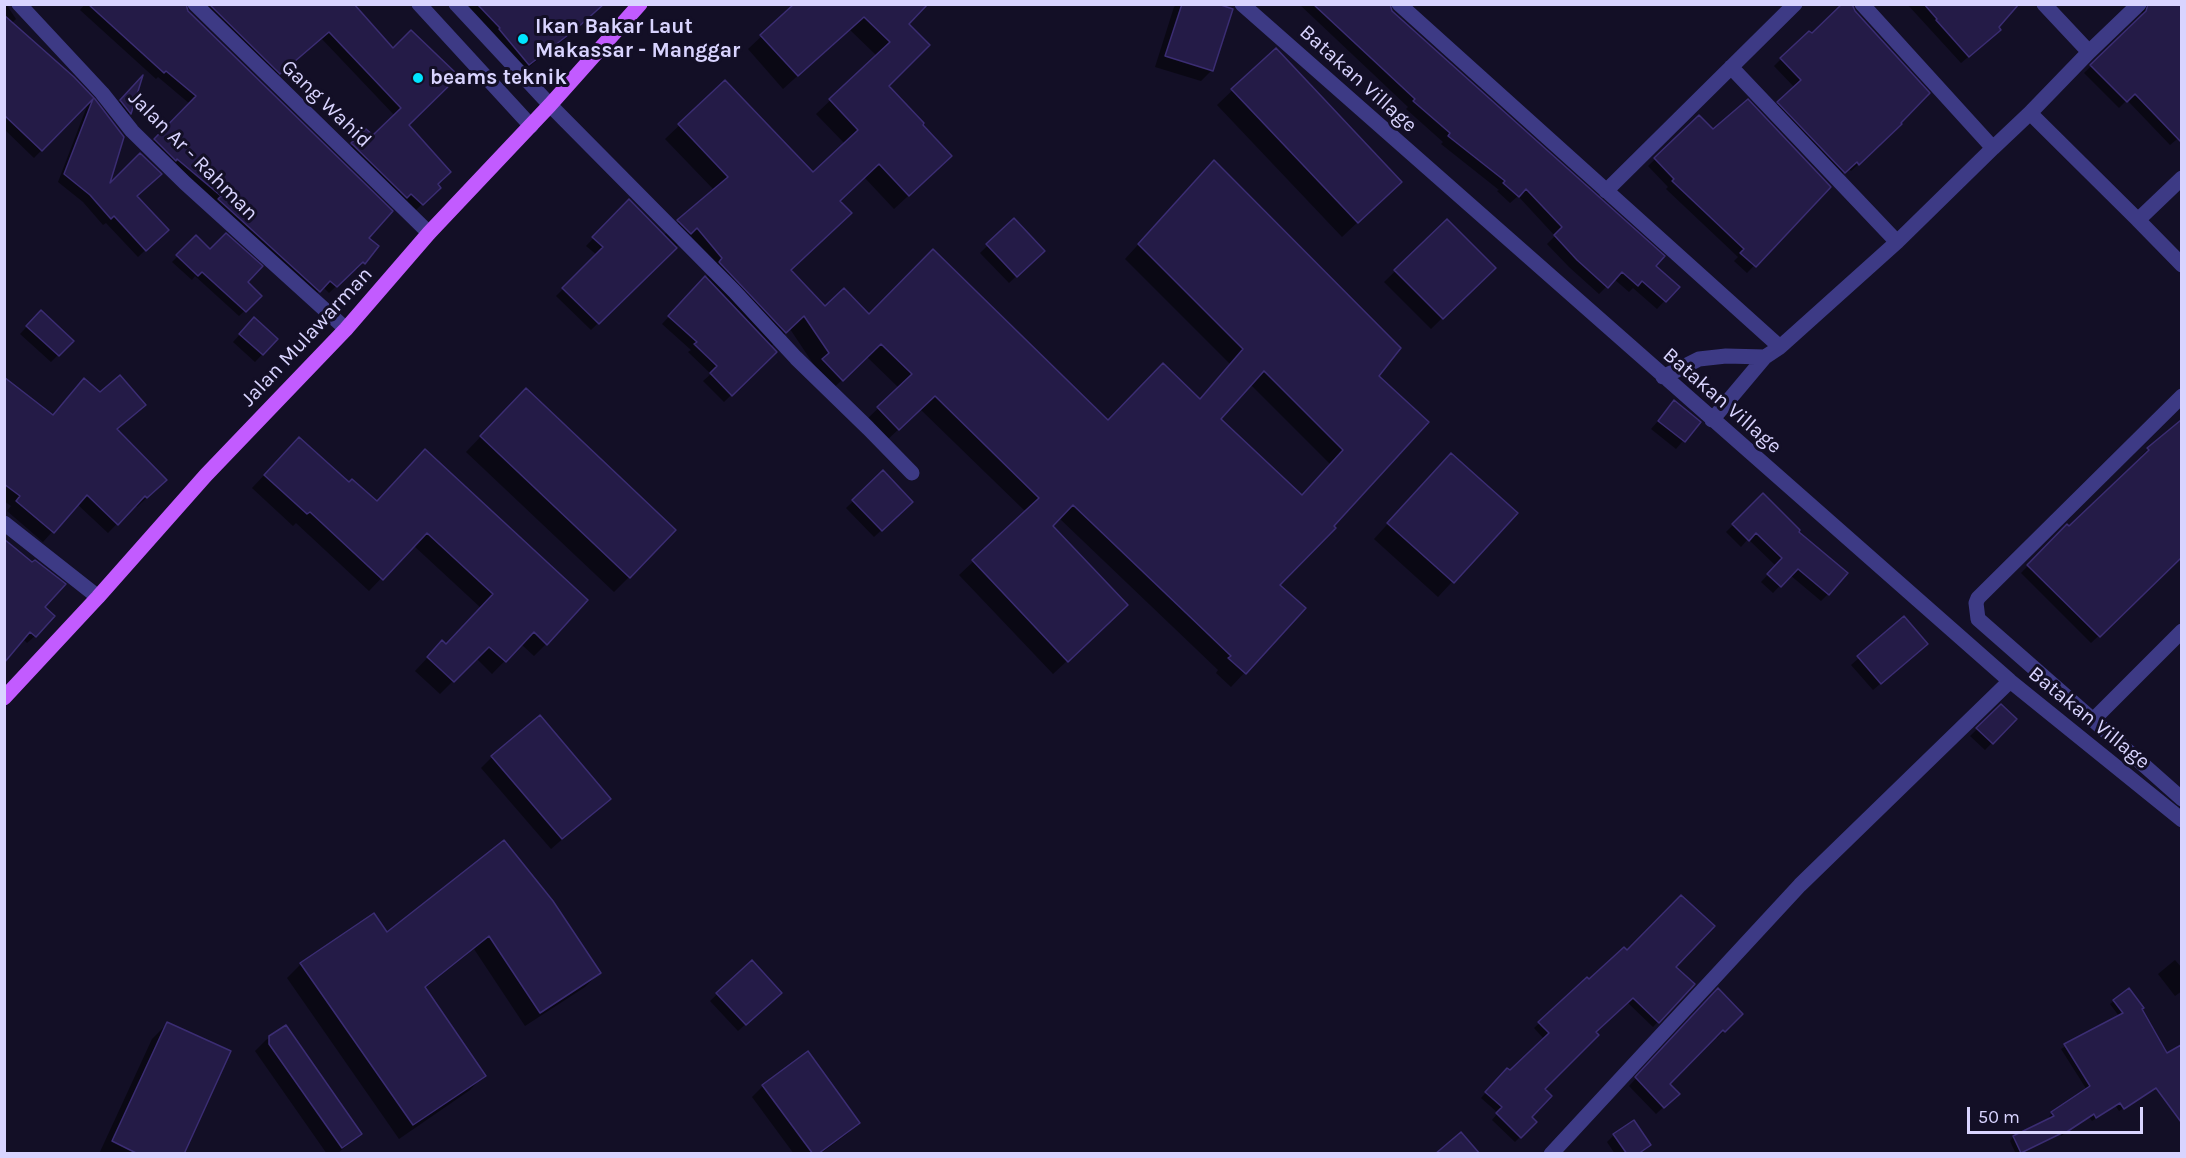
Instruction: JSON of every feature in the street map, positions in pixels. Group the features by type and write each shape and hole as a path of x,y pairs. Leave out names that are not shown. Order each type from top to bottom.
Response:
{"main road":[{"name":"Jalan Mulawarman","path":"4,698 98,597 194,488 346,329 429,233 531,126 640,4"}],"street":[{"name":"Jalan Ar - Rahman","path":"19,4 102,93 132,131 185,183 346,329"},
{"name":"Gang Wahid","path":"195,4 429,233"},
{"path":"419,4 531,126"},
{"path":"456,4 550,105 734,291 796,358 912,473"},
{"name":"Batakan Village","path":"1242,4 2010,681 2181,820"},
{"path":"1399,4 1780,346"},
{"path":"1606,191 1795,4"},
{"path":"1862,4 1993,148"},
{"path":"2044,4 2089,52"},
{"path":"1712,420 1765,357 1897,242 2139,4"},
{"path":"1731,67 1897,242"},
{"path":"2030,113 2181,266"},
{"path":"2138,220 2181,178"},
{"path":"1663,376 1699,359 1726,356 1765,357"},
{"path":"2181,396 1978,598 1976,603 1978,618 2181,799"},
{"path":"4,523 98,597"},
{"path":"2092,720 2181,631"},
{"path":"1551,1154 1800,885 2010,681"}],"building":[{"path":"88,4 186,4 188,11 393,211 369,238 379,246 365,264 363,262 337,287 330,281 320,292 218,199 221,196 177,159 176,161 154,139 196,96 166,71 164,73"},
{"path":"209,4 354,4 393,48 411,30 459,76 409,125 451,172 438,184 441,188 423,205 411,194 407,198 351,143 366,129 373,135 401,108 329,32 280,74"},
{"path":"477,4 604,4 529,65 500,28"},
{"path":"794,4 928,4 909,24 930,45 889,86 952,156 909,196 879,164 840,201 852,213 791,270 825,306 844,288 869,314 933,249 1108,420 1163,363 1200,399 1243,349 1138,244 1214,160 1401,348 1379,376 1429,422 1334,526 1336,528 1280,585 1306,608 1246,674 1228,658 1231,656 1073,505 1053,526 1128,605 1068,662 972,560 1039,498 935,396 899,430 877,407 912,374 881,344 843,381 822,359 829,353 804,316 786,333 719,262 722,258 697,228 691,234 677,220 728,177 678,124 725,80 813,172 858,130 829,99 890,42 864,17 798,76 760,35","holes":["1264,371 1343,450 1302,495 1221,419"]},
{"path":"1182,4 1218,4 1233,9 1213,71 1165,56"},
{"path":"1313,4 1390,4 1392,11 1665,256 1656,266 1680,287 1666,302 1642,281 1638,286 1622,272 1608,288 1554,235 1562,227 1526,189 1519,197 1503,183 1505,181 1448,136 1450,133 1413,101 1415,99"},
{"path":"1842,4 1852,4 1855,11 1930,93 1902,124 1859,165 1857,162 1845,173 1777,102 1801,80 1780,58 1809,31 1812,33"},
{"path":"1924,4 2019,4 1999,27 2001,30 1969,57"},
{"path":"2148,4 2181,4 2181,142 2135,94 2127,102 2090,65 2146,11"},
{"path":"4,15 74,77 95,99 124,137 110,183 140,153 162,174 137,196 169,230 146,251 114,216 111,219 90,195 64,174 93,99 42,151 4,115"},
{"path":"1276,48 1402,182 1358,223 1231,89"},
{"path":"143,75 131,114 120,100"},
{"path":"1748,99 1831,187 1756,267 1740,253 1744,249 1672,181 1674,179 1654,158 1699,115 1713,129"},
{"path":"629,199 677,248 599,324 562,288 603,247 592,237"},
{"path":"1014,218 1045,251 1017,277 986,244"},
{"path":"1447,219 1496,268 1443,319 1394,270"},
{"path":"226,233 263,266 248,282 262,296 246,312 202,272 198,276 176,255 196,235 210,249"},
{"path":"705,276 777,352 732,396 710,373 717,366 694,344 697,342 668,316"},
{"path":"41,310 74,341 59,356 26,326"},
{"path":"254,317 278,339 263,355 239,334"},
{"path":"120,375 146,405 117,429 167,480 147,498 145,496 118,525 87,495 54,533 16,501 20,496 4,484 4,377 53,415 84,378 100,392"},
{"path":"526,388 676,530 630,578 480,436"},
{"path":"1674,400 1701,422 1685,442 1658,421"},
{"path":"2181,420 2181,558 2100,637 2027,565 2067,524 2069,526 2149,450 2147,448"},
{"path":"299,437 349,482 352,479 377,501 425,449 588,600 547,645 534,632 506,662 489,647 454,682 427,657 442,640 446,644 493,594 427,533 383,580 310,512 307,514 264,475"},
{"path":"1451,453 1518,513 1454,583 1387,523"},
{"path":"883,470 913,502 882,531 852,500"},
{"path":"1763,493 1800,530 1799,532 1848,573 1829,595 1798,569 1781,587 1767,574 1782,558 1756,533 1749,541 1732,524"},
{"path":"4,539 32,562 35,560 66,584 45,607 55,616 36,637 30,632 4,663"},
{"path":"1904,616 1928,644 1881,684 1857,656"},
{"path":"2001,704 2017,719 1993,744 1976,728"},
{"path":"540,715 611,799 562,839 491,756"},
{"path":"504,840 553,901 601,973 540,1013 489,936 425,987 486,1076 413,1125 300,963 374,913 387,932"},
{"path":"1681,895 1715,926 1676,967 1695,984 1659,1023 1633,998 1596,1032 1599,1035 1545,1089 1552,1096 1532,1117 1537,1122 1521,1138 1496,1113 1502,1107 1485,1092 1507,1068 1510,1070 1549,1033 1538,1022 1624,947 1627,950"},
{"path":"752,960 782,993 746,1025 716,993"},
{"path":"1718,988 1743,1014 1725,1032 1723,1030 1670,1084 1680,1094 1664,1108 1635,1077"},
{"path":"2129,988 2144,1008 2142,1009 2167,1053 2181,1045 2181,1122 2156,1088 2124,1109 2120,1103 2096,1118 2094,1114 2065,1133 2021,1153 2013,1136 2054,1116 2051,1112 2090,1086 2064,1044 2123,1013 2113,1000"},
{"path":"167,1022 231,1051 184,1154 138,1154 112,1141"},
{"path":"286,1025 362,1134 342,1148 269,1044 269,1036"},
{"path":"808,1051 860,1123 818,1154 813,1154 762,1085"},
{"path":"1634,1120 1651,1145 1638,1154 1627,1154 1613,1134"},
{"path":"1461,1132 1480,1154 1435,1154"}],"place":[{"name":"Ikan Bakar Laut Makassar - Manggar","path":"523,39"},
{"name":"beams teknik","path":"418,78"}]}
